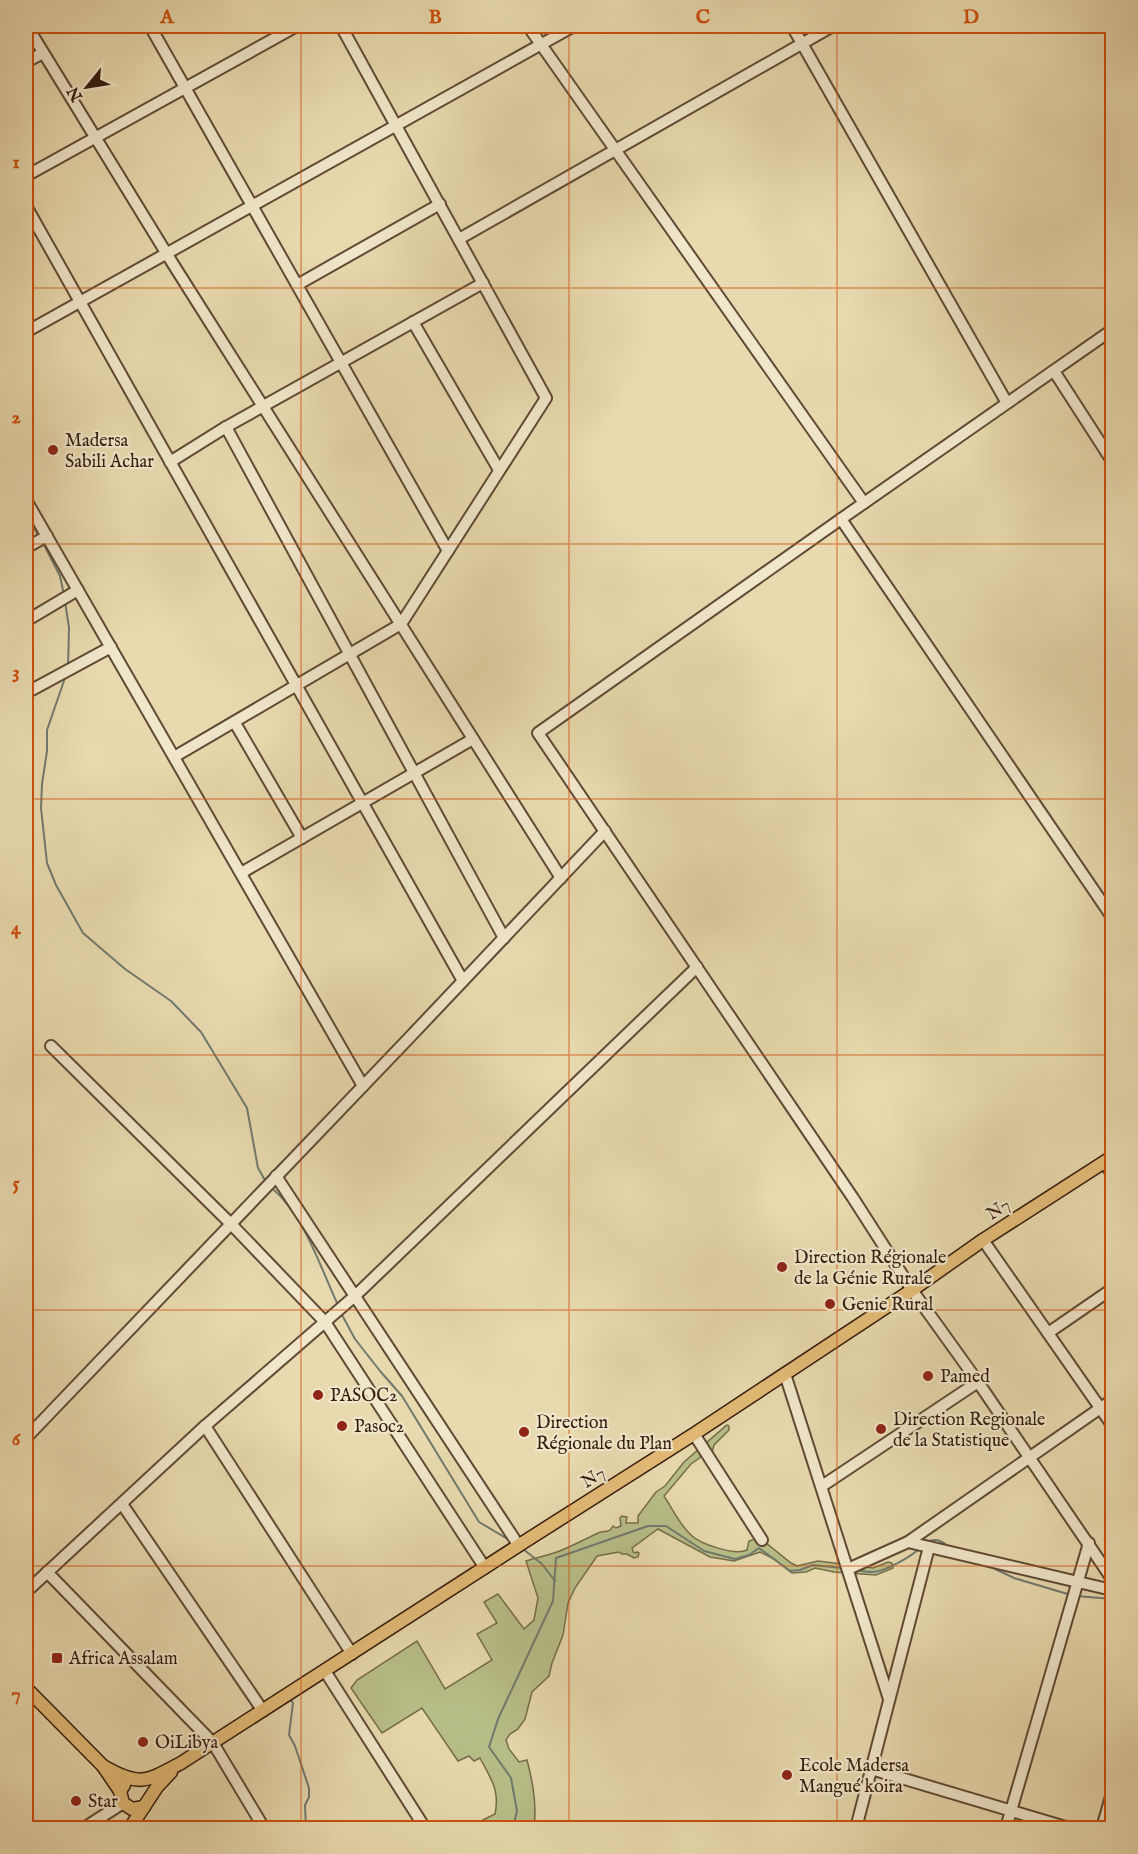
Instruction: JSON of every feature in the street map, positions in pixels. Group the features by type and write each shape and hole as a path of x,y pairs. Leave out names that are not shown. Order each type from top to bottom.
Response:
{"main road":[{"name":"N7","path":"180,1764 694,1434 1108,1159"},
{"path":"26,1688 103,1766 123,1800 132,1809 147,1802"},
{"path":"126,1828 123,1800 126,1782 152,1778 180,1764"},
{"path":"130,1828 162,1781 180,1764"},
{"path":"103,1766 121,1776 148,1786 147,1802"}],"street":[{"path":"27,26 167,253 561,878"},
{"path":"151,26 448,551"},
{"path":"26,176 297,26"},
{"path":"174,757 401,624 546,398 341,26"},
{"path":"528,26 864,503"},
{"path":"26,332 574,26"},
{"path":"792,26 1007,403"},
{"path":"459,239 833,26"},
{"path":"26,62 43,52"},
{"path":"297,285 440,204"},
{"path":"26,206 463,981"},
{"path":"170,462 226,427 483,283"},
{"path":"413,322 499,470"},
{"path":"1113,330 538,733 847,1189 912,1290 1113,1579"},
{"path":"1054,371 1113,461"},
{"path":"226,427 504,938"},
{"path":"26,500 363,1086"},
{"path":"841,519 1113,917"},
{"path":"26,548 46,536"},
{"path":"26,621 78,590"},
{"path":"26,693 111,647"},
{"path":"235,723 302,838"},
{"path":"241,873 473,739"},
{"path":"26,1438 605,831"},
{"path":"26,1592 205,1426 356,1295 697,967"},
{"path":"51,1046 231,1224 325,1322 485,1568"},
{"path":"1108,1159 1113,1174"},
{"path":"276,1176 519,1546"},
{"path":"983,1240 1113,1425"},
{"path":"1048,1333 1113,1289"},
{"path":"785,1374 890,1699"},
{"path":"822,1486 978,1382"},
{"path":"848,1569 908,1542 1113,1400"},
{"path":"205,1426 352,1654"},
{"path":"694,1434 762,1540"},
{"path":"122,1504 263,1711"},
{"path":"908,1542 1113,1590"},
{"path":"1006,1828 1089,1543"},
{"path":"856,1828 929,1547"},
{"path":"47,1572 213,1743 264,1828"},
{"path":"325,1671 425,1828"},
{"path":"871,1769 1070,1828"},
{"path":"1102,1828 1113,1793"},
{"path":"84,1828 123,1800"}],"green space":[{"path":"727,1425 729,1430 714,1445 712,1453 691,1464 664,1496 691,1535 710,1545 734,1551 747,1550 749,1541 755,1539 766,1543 797,1566 818,1561 873,1568 888,1562 892,1563 893,1568 876,1575 834,1572 815,1568 806,1572 792,1573 774,1559 760,1552 734,1561 710,1557 658,1529 632,1548 633,1552 639,1553 638,1557 634,1558 619,1552 597,1556 575,1588 568,1603 563,1635 549,1676 532,1692 525,1719 506,1740 509,1749 519,1762 527,1760 534,1794 534,1828 467,1828 495,1814 495,1791 480,1758 474,1761 469,1756 458,1761 422,1708 382,1733 351,1688 357,1680 417,1641 445,1689 492,1660 477,1634 497,1623 484,1602 498,1594 524,1629 534,1620 538,1598 526,1561 560,1551 598,1533 608,1531 613,1526 616,1528 621,1526 622,1516 627,1517 626,1523 638,1523 638,1516 656,1492 665,1486 684,1462"}],"waterway":[{"path":"26,515 38,535"},
{"path":"43,543 60,576 64,595"},
{"path":"65,601 69,628 68,667"},
{"path":"66,675 47,730 41,808 47,863 56,885 83,933 125,969 171,1001 201,1032 247,1108 258,1168 266,1182"},
{"path":"272,1188 284,1200 303,1228 338,1305"},
{"path":"341,1313 355,1339 402,1396 479,1522 511,1541"},
{"path":"513,1828 517,1811 511,1778 489,1747 498,1719 553,1601 556,1558 648,1526 666,1526 704,1551 735,1559 749,1555 759,1548 790,1571 813,1565 842,1568"},
{"path":"926,1542 939,1540 950,1548"},
{"path":"857,1570 872,1572 883,1570 904,1560 920,1548"},
{"path":"523,1549 542,1564 555,1581"},
{"path":"989,1566 1014,1578 1071,1595"},
{"path":"1077,1596 1112,1599"},
{"path":"289,1697 293,1703 289,1735 309,1788 309,1797 305,1805 306,1828"}],"place":[{"name":"Madersa Sabili Achar","path":"53,450"},
{"name":"Direction Régionale de la Génie Rurale","path":"782,1267"},
{"name":"Genie Rural","path":"830,1304"},
{"name":"Pamed","path":"928,1376"},
{"name":"PASOC2","path":"318,1395"},
{"name":"Pasoc2","path":"342,1426"},
{"name":"Direction Regionale de la Statistique","path":"881,1429"},
{"name":"Direction Régionale du Plan","path":"524,1432"},
{"name":"Africa Assalam","path":"57,1658"},
{"name":"OiLibya","path":"143,1742"},
{"name":"Ecole Madersa Mangué koira","path":"787,1775"},
{"name":"Star","path":"76,1801"}]}
